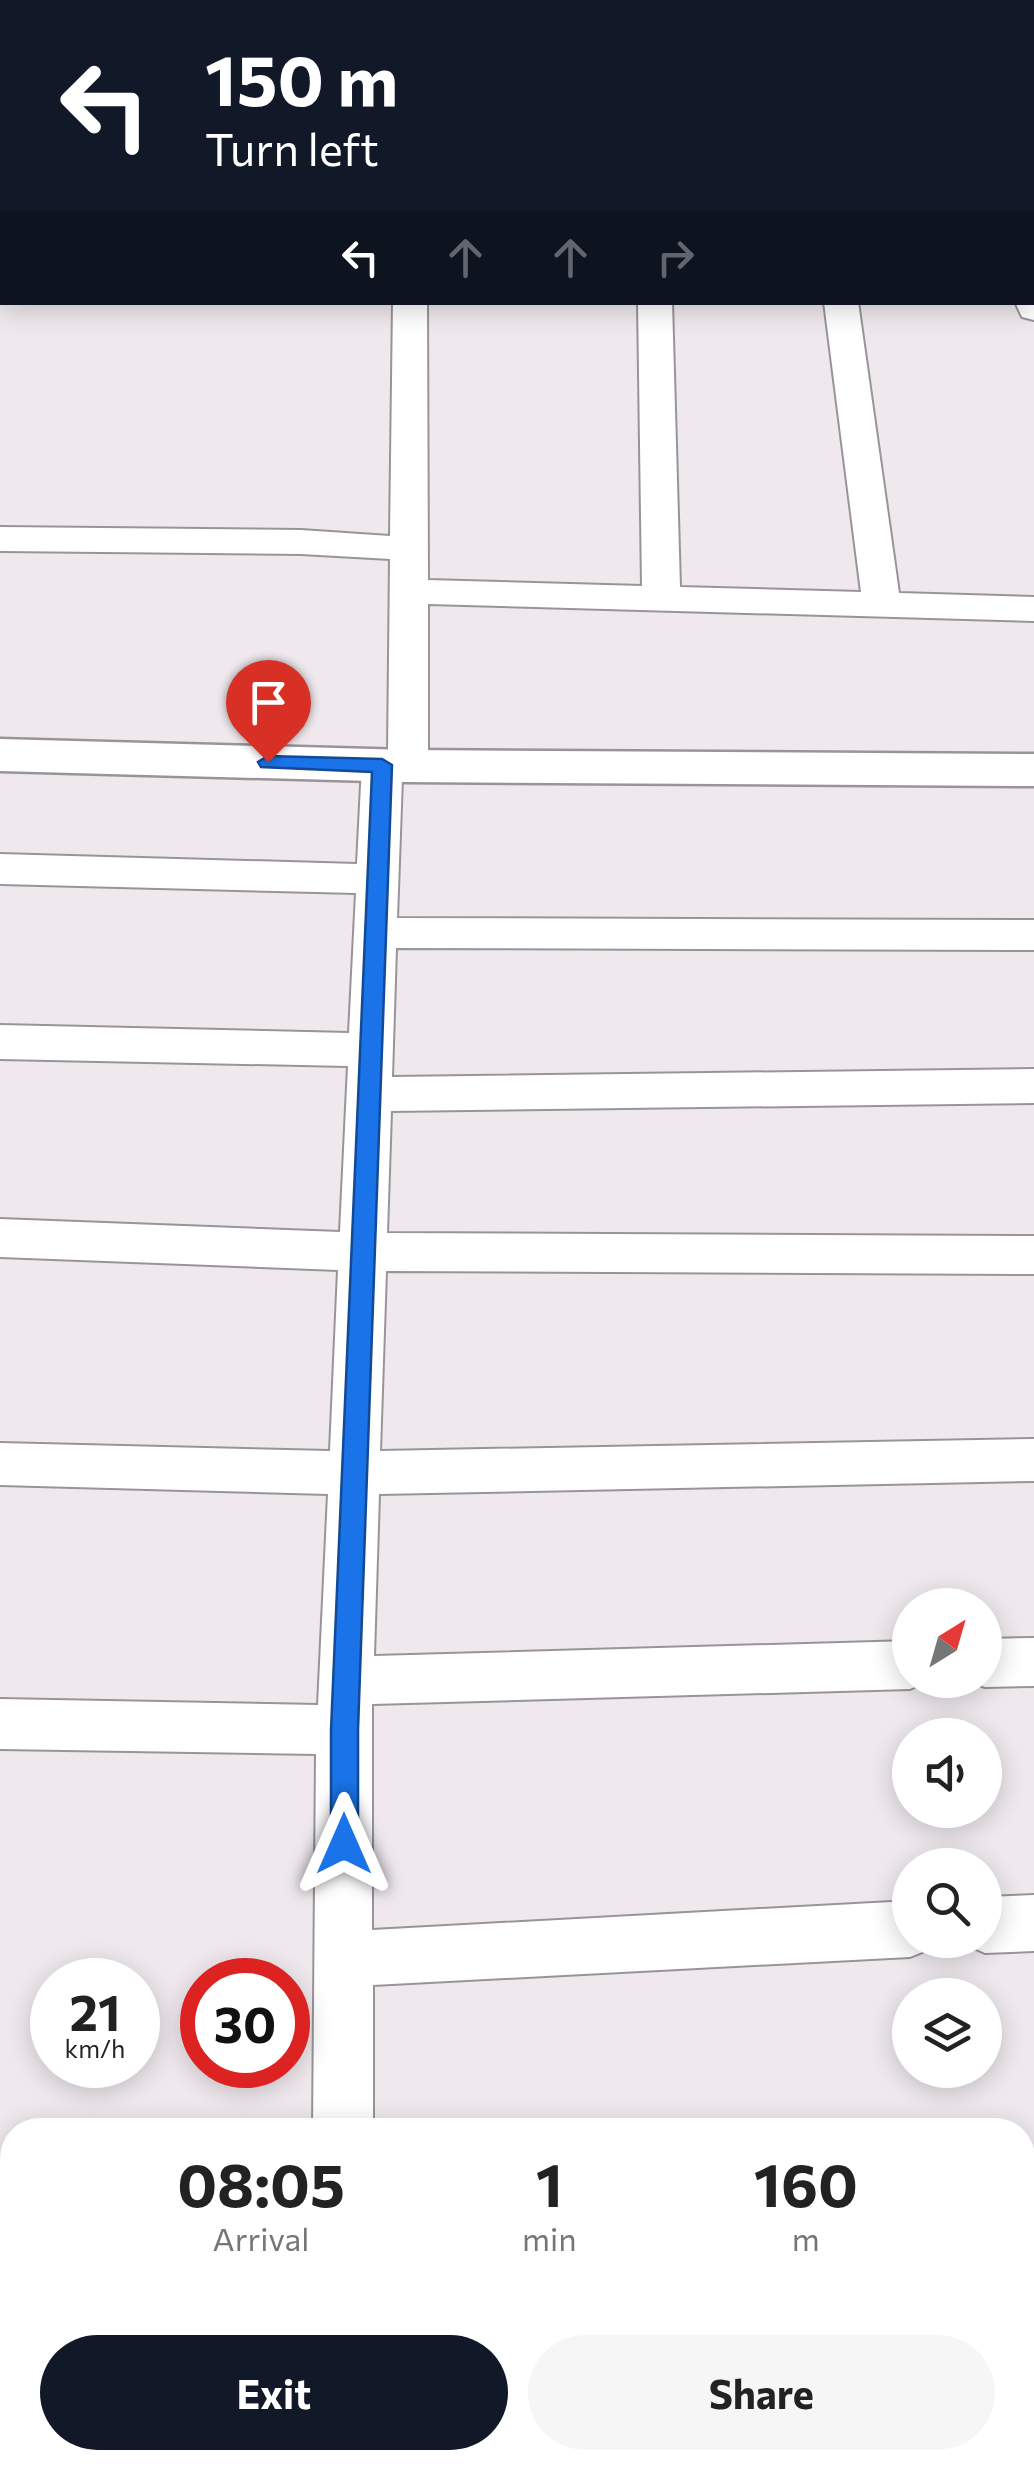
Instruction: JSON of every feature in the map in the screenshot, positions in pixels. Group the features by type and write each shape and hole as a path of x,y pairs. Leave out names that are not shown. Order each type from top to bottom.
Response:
{"street":[{"path":"344,2118 346,1705 354,1473 378,879 395,766 408,591 410,305"},
{"path":"655,305 660,598"},
{"path":"841,305 882,604"},
{"path":"0,539 301,542 409,550"},
{"path":"408,591 1034,609"},
{"path":"0,755 395,766 1034,770"},
{"path":"0,868 378,879"},
{"path":"376,933 1034,935"},
{"path":"0,1042 370,1072 1034,1086"},
{"path":"0,1238 363,1252 1034,1256"},
{"path":"0,1464 354,1473 1034,1460"},
{"path":"1002,1663 1034,1662"},
{"path":"0,1724 346,1705 892,1666"},
{"path":"1002,1924 1034,1923"},
{"path":"344,1959 892,1930"}],"route":[{"path":"268,762 382,765 344,1730 344,1844"}]}
